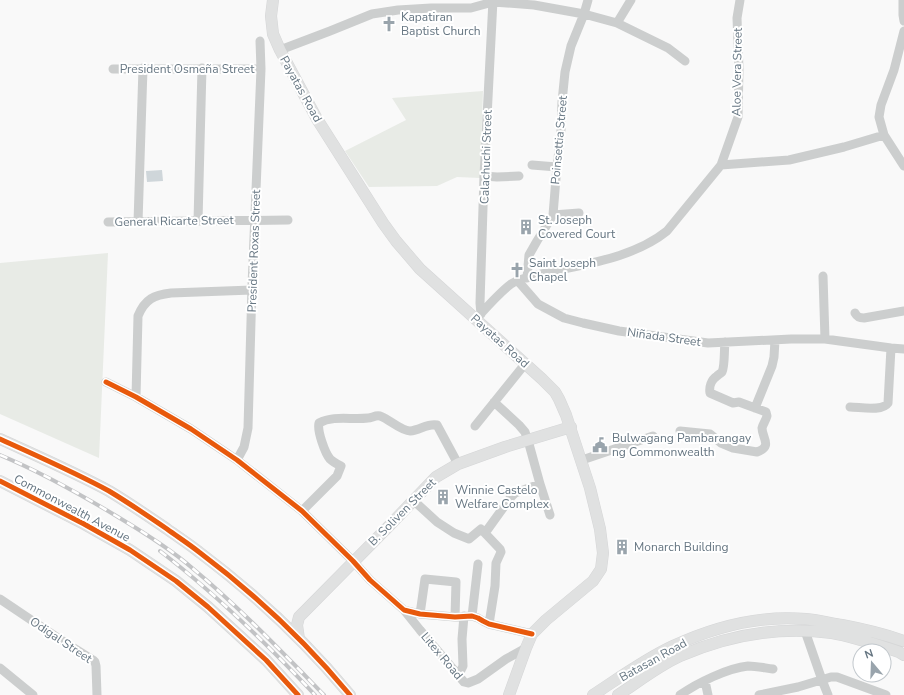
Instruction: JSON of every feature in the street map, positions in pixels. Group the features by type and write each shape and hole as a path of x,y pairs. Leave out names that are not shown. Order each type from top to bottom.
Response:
{"main road":[{"name":"Payatas Road","path":"273,0 271,16 273,34 280,50 317,119 383,223 396,241 420,268 479,316 525,364 555,392 566,415 582,460 600,529 603,553 601,569 592,580 532,634 509,695"},
{"name":"B. Soliven Street","path":"299,639 297,625 299,616 436,477 458,464 528,440 571,428"},
{"path":"0,439 59,465 110,492 199,551 246,590 299,639 350,695"},
{"name":"Commonwealth Avenue","path":"0,481 84,524 130,550 176,581 208,607 266,660 293,694"},
{"name":"Batasan Road","path":"593,695 634,668 673,646 703,633 736,624 764,620 794,618 807,619 863,629 904,640"},
{"name":"Batasan Road","path":"618,695 679,657 739,636 767,632 805,631 832,634 862,640 902,653"}],"street":[{"name":"Poinsettia Street","path":"523,279 529,255 553,215 565,72 570,46 584,14 588,0"},
{"path":"617,23 631,0"},
{"name":"Aloe Vera Street","path":"721,165 738,117 739,69 737,18 740,0"},
{"path":"903,0 902,16 904,22"},
{"path":"280,50 372,14 493,1 534,5 584,14 617,23 668,48 685,61"},
{"name":"Calachuchi Street","path":"479,316 484,176 493,1"},
{"path":"904,31 894,70 881,105 879,117 884,135 904,166"},
{"name":"President Roxas Street","path":"237,460 244,447 248,428 254,220 261,69 260,40"},
{"path":"138,222 143,68"},
{"path":"198,221 202,68"},
{"name":"President Osmeña Street","path":"113,69 261,69"},
{"path":"479,316 503,290 523,279 614,257 629,252 651,241 666,231 721,165 789,160 844,147 884,135"},
{"path":"532,165 557,167"},
{"path":"484,176 519,176"},
{"path":"553,215 579,213"},
{"name":"General Ricarte Street","path":"108,222 288,220"},
{"path":"823,276 825,339"},
{"name":"Niñada Street","path":"523,279 538,304 564,318 609,329 708,343 825,339 904,349"},
{"path":"136,398 138,316 142,308 151,298 160,294 171,293 252,290"},
{"path":"855,313 860,318 864,318 904,311"},
{"path":"755,408 772,366 775,340"},
{"path":"680,431 710,434 721,444 733,448 757,452 765,447 766,441 762,427 767,416 766,412 739,402 733,403 710,394 712,381 722,371 725,342"},
{"path":"850,407 882,408 887,405 891,348"},
{"path":"475,426 525,364"},
{"name":"Litex Road","path":"106,382 191,429 237,460 302,511 353,561 370,580 404,610 464,682 468,683 476,680 506,659 526,648"},
{"path":"494,402 525,432 550,514"},
{"path":"302,511 337,476 341,466 330,458 323,444 318,425 324,420 332,418 369,418 376,416 381,417 405,430 411,431 433,424 437,425 458,464"},
{"path":"582,460 653,436"},
{"path":"485,533 515,493 540,484"},
{"path":"413,500 437,522 454,533 469,539 481,529 501,551 496,563 495,586 489,624"},
{"path":"457,675 463,666 462,639 464,616 478,564"},
{"path":"420,614 425,579 456,582 464,616"},
{"name":"Odigal Street","path":"0,599 93,660 96,666 97,695"},
{"path":"404,610 420,614 478,618 489,624 532,634"},
{"path":"805,631 828,695"},
{"path":"902,653 904,640"},
{"path":"680,695 688,689 724,672 749,666 773,670"},
{"path":"0,668 33,695"},
{"path":"762,695 799,691 822,680 837,676 886,695"},
{"path":"705,681 708,695"}],"shaded area":[{"path":"483,91 480,178 457,177 437,186 369,187 345,151 406,120 392,98"},
{"path":"162,170 163,181 147,182 146,171"},
{"path":"108,253 99,458 0,414 0,263"}],"railway":[{"path":"0,455 45,476 104,508 156,540 174,553 242,613 324,695"},
{"path":"160,551 201,584 240,620 315,695"}],"cycle path":[{"path":"106,382 136,397 191,429 237,460 302,511 353,561 370,580 404,610 420,614 455,617 472,616 489,624 532,634"},
{"path":"0,439 109,491 146,514 191,546 220,568 279,619 316,656 350,695"},
{"path":"0,481 84,524 130,550 176,581 208,607 266,660 298,695"}],"place":[{"name":"Kapatiran Baptist Church","path":"389,24"},
{"name":"St. Joseph Covered Court","path":"526,227"},
{"name":"Saint Joseph Chapel","path":"517,270"},
{"name":"Bulwagang Pambarangay ng Commonwealth","path":"600,445"},
{"name":"Winnie Castelo Welfare Complex","path":"443,497"},
{"name":"Monarch Building","path":"622,547"}]}
